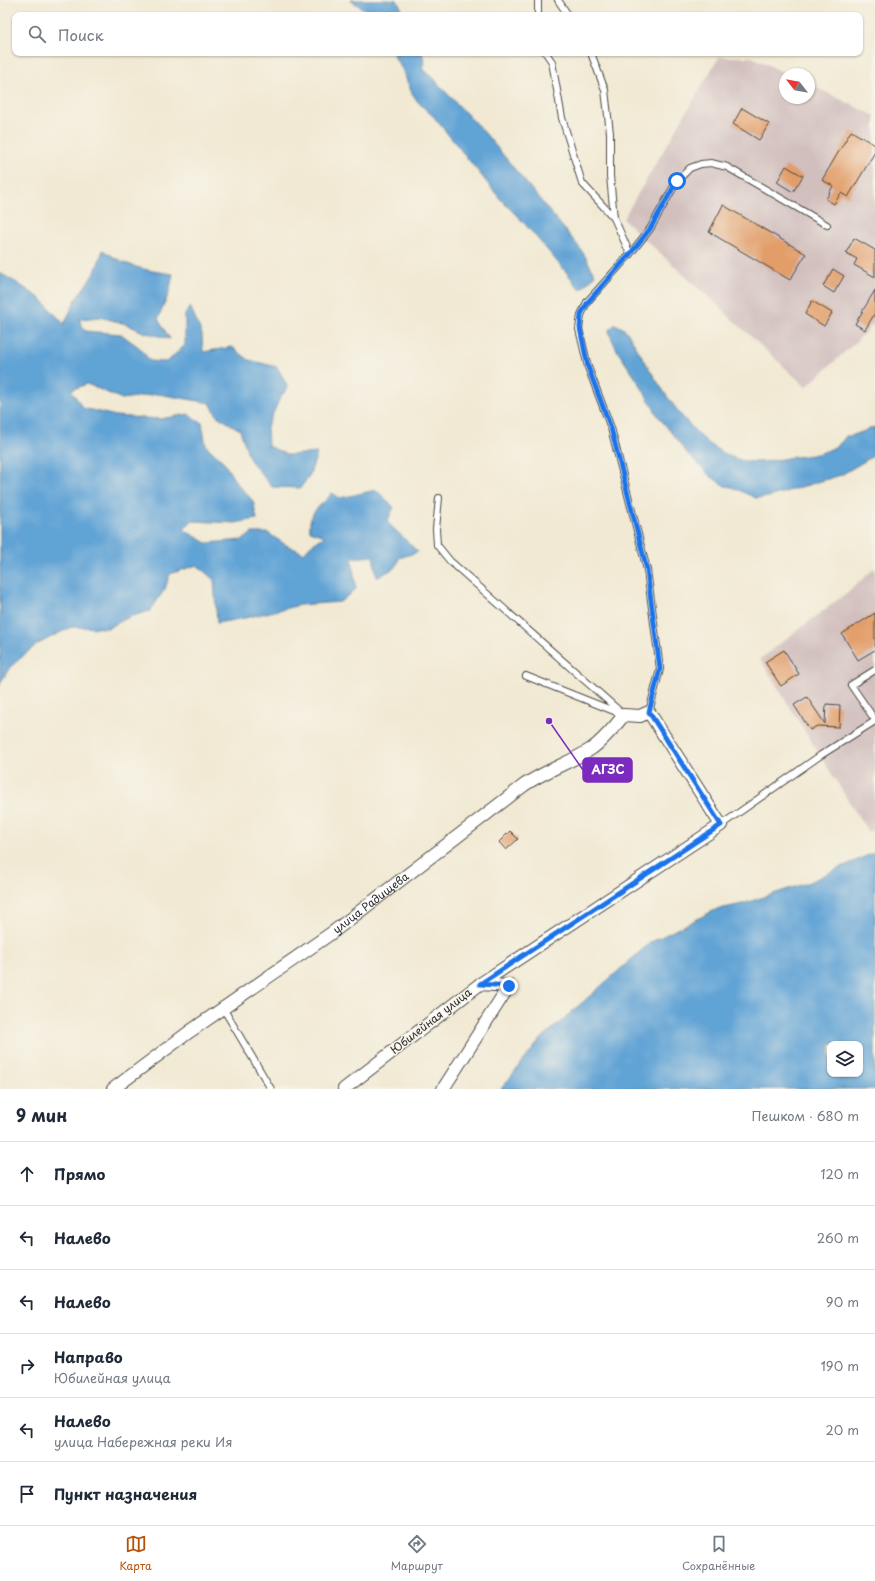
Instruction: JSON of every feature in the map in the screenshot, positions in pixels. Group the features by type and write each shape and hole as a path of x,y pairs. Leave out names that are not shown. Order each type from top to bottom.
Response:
{"street":[{"path":"624,715 640,716 649,712 721,825"},
{"name":"улица Радищева","path":"113,1089 223,1008 339,927 523,786 541,774 570,761 592,748 606,736 624,715"},
{"name":"Юбилейная улица","path":"344,1089 480,984 721,825"},
{"path":"444,1089 509,986 480,984"}],"lane":[{"path":"538,0 538,12"},
{"path":"558,0 566,12"},
{"path":"548,56 552,62 562,118 582,183 614,218 630,254"},
{"path":"592,56 605,90 606,97 610,133 610,176 614,218"},
{"path":"649,712 660,669 647,570 611,428 588,367 580,328 581,314 588,302 650,229 677,181 690,168 701,164 711,163 727,166 827,225"},
{"path":"439,498 436,529 438,545 450,562 624,715"},
{"path":"721,825 821,755 875,720 851,686 875,670"},
{"path":"526,676 624,715"},
{"path":"223,1008 271,1089"}],"shaded area":[{"path":"719,57 752,57 779,70 779,104 815,104 815,87 875,116 875,322 856,342 806,387 623,219"},
{"path":"875,568 875,829 868,832 760,659 849,591"}],"water":[{"path":"350,0 396,0 401,7 402,12 368,12"},
{"path":"394,56 423,56 425,64 422,67 423,70 432,76 485,133 579,247 595,275 581,290 575,285 572,279 525,224 502,201 434,117 418,102 412,93 402,69"},
{"path":"103,250 111,256 136,267 173,274 169,293 158,319 170,339 143,332 126,324 100,317 79,319 85,331 121,334 140,348 150,361 167,362 185,345 185,315 190,306 202,334 203,352 232,347 249,360 277,367 288,387 280,398 267,427 268,446 288,455 317,453 309,477 300,488 272,487 250,460 240,430 217,416 210,403 158,394 122,399 87,384 71,390 83,408 116,416 160,419 188,414 202,423 206,446 223,461 235,481 253,501 257,519 235,523 191,521 184,530 207,543 243,540 252,533 268,533 286,545 304,553 310,546 325,536 310,531 310,524 313,514 332,493 340,498 376,490 394,507 387,522 418,552 399,558 396,567 377,578 373,556 352,558 356,589 340,602 300,605 217,623 214,580 197,565 170,574 165,589 150,611 129,617 108,628 71,627 36,645 10,667 0,686 0,273 41,299 64,324 76,299 95,272"},
{"path":"615,324 627,332 676,409 709,443 727,455 752,462 808,456 823,452 836,446 846,436 851,436 875,427 875,455 841,475 768,497 756,498 732,487 725,486 710,476 688,454 658,416 639,383 618,352 610,335 609,330"},
{"path":"875,852 875,1089 501,1089 541,1039 651,942 715,910 742,904 807,883"}],"building":[{"path":"742,108 769,124 759,140 733,124"},
{"path":"851,131 875,145 875,152 848,197 841,193 834,204 826,199 833,186 822,180"},
{"path":"786,166 803,176 793,192 777,182"},
{"path":"723,205 806,254 790,280 709,232"},
{"path":"854,238 875,250 875,277 854,265 857,259 846,253"},
{"path":"833,269 844,276 834,293 823,286"},
{"path":"875,290 875,313 865,330 855,324"},
{"path":"812,301 832,313 824,326 805,314"},
{"path":"875,613 875,650 858,660 842,634"},
{"path":"784,650 799,674 781,686 765,662"},
{"path":"807,697 825,724 826,704 840,705 839,727 817,726 810,730 794,705"},
{"path":"510,831 518,839 506,850 499,842"}],"place":[{"name":"АГЗС","path":"549,721"}],"route":[{"path":"509,986 480,984 721,825 649,712 660,669 647,570 611,428 588,367 580,328 581,314 588,302 650,229 677,181"}]}
